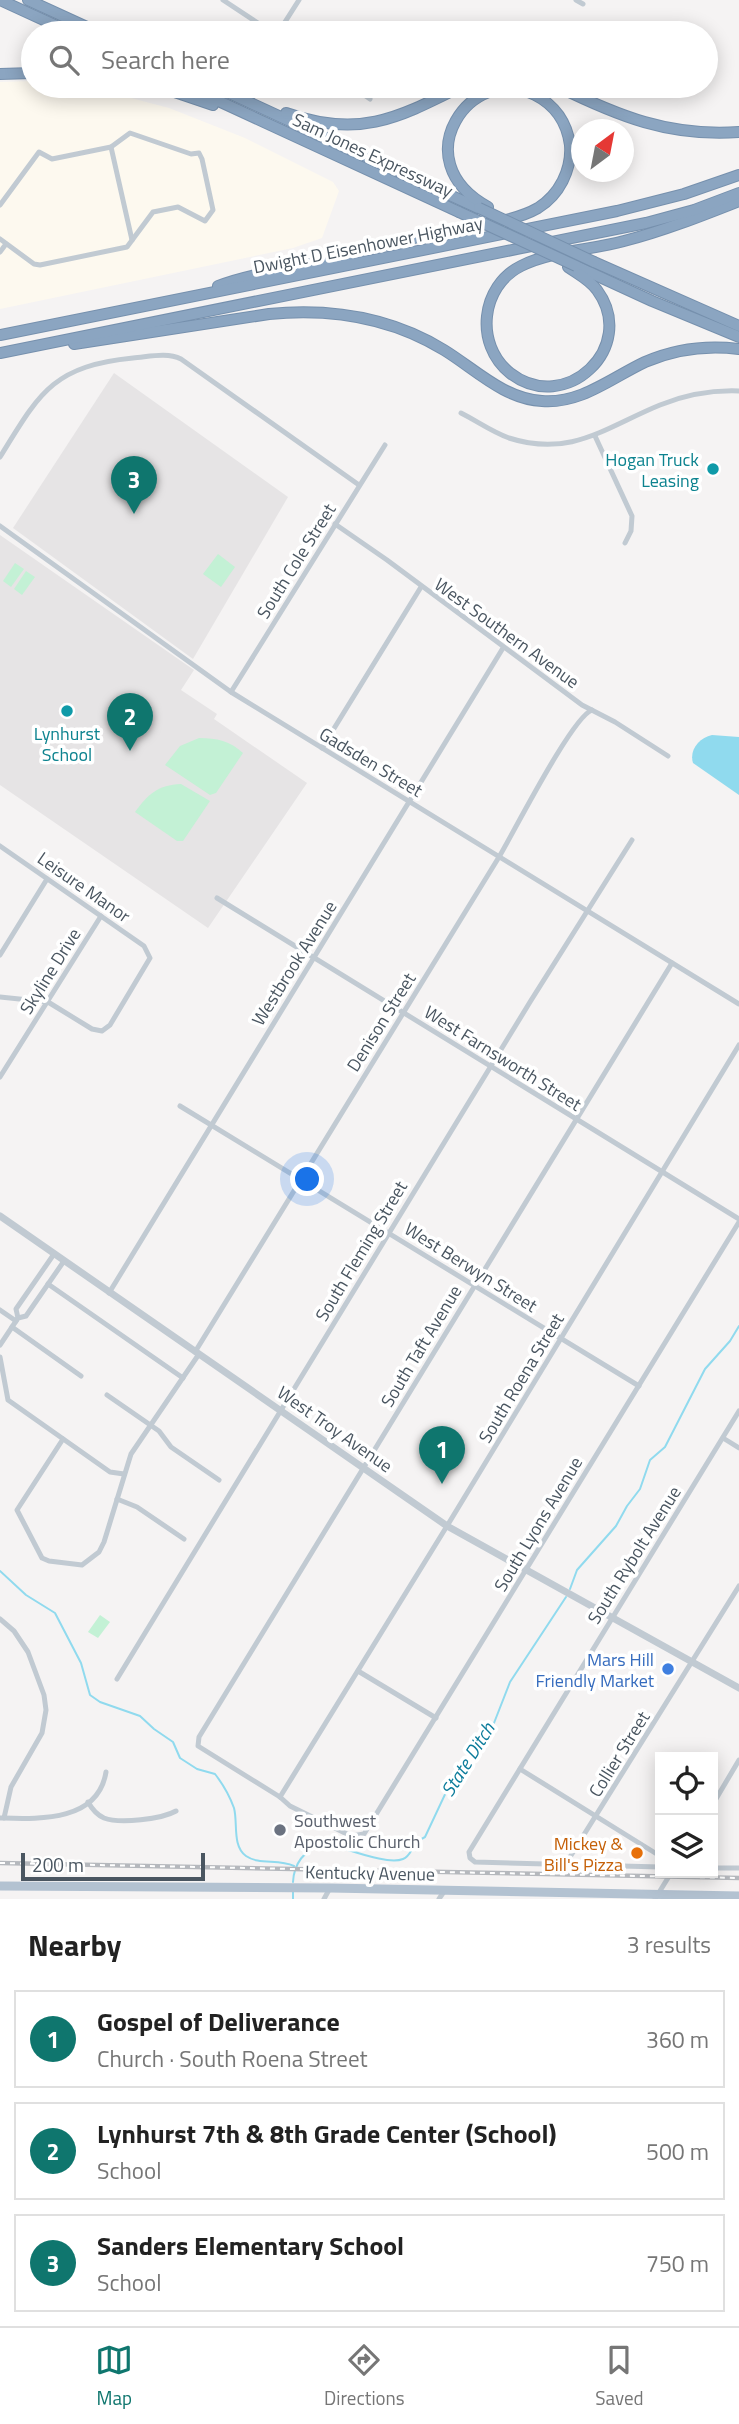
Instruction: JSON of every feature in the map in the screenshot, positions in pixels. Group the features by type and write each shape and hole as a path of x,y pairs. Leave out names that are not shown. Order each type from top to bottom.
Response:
{"highway":[{"path":"1,0 46,21"},
{"path":"28,0 74,21"},
{"path":"0,74 21,73"},
{"path":"194,98 261,120"},
{"name":"Sam Jones Expressway","path":"212,98 572,266"},
{"name":"Sam Jones Expressway","path":"239,98 483,207"},
{"path":"243,98 304,119 349,125 401,116 438,98"},
{"path":"478,98 464,109 452,128 448,155 453,174 468,195 509,222 739,326"},
{"path":"187,297 230,282 422,236 517,217 540,207 564,179 570,146 566,130 556,111 539,98"},
{"path":"582,98 650,125 698,132 739,132"},
{"name":"Dwight D Eisenhower Highway","path":"0,335 617,211 690,192 739,175"},
{"name":"Dwight D Eisenhower Highway","path":"0,353 646,223 739,193"},
{"path":"572,266 593,285 605,305 608,324 605,347 593,366 573,382 553,387 531,384 502,366 487,336 486,316 491,300 508,274 534,260 623,242 739,201"},
{"path":"572,266 739,337"},
{"path":"20,348 85,343 269,314 322,312 370,319 408,332 446,351 510,393 532,400 549,401 571,399 588,393 647,361 666,354 700,348 739,349"}],"main road":[{"name":"Kentucky Avenue","path":"0,1886 330,1888 549,1895 739,1896"}],"street":[{"path":"223,0 257,21"},
{"path":"284,21 299,0"},
{"path":"576,0 583,4"},
{"path":"0,205 39,152 52,159 111,147 130,133 191,154 199,153 213,210 205,222 178,207 153,212 127,247 40,265 0,239"},
{"path":"111,147 132,241"},
{"path":"0,252 6,244"},
{"path":"0,457 32,405 52,384 91,366 123,359 166,355 177,357 359,485"},
{"path":"461,412 494,432 510,438 541,444 567,443 595,436 670,401 706,393 739,391"},
{"path":"595,436 632,516 631,531 625,543"},
{"name":"South Cole Street","path":"231,692 385,445"},
{"name":"West Southern Avenue","path":"335,524 582,705 668,756"},
{"name":"Gadsden Street","path":"0,526 231,692 739,1004"},
{"path":"322,748 421,587"},
{"name":"Westbrook Avenue","path":"109,1293 503,648"},
{"name":"Denison Street","path":"63,1439 17,1508 42,1558 82,1565 103,1546 134,1449 183,1378 499,857 543,778 581,718 592,710"},
{"name":"South Fleming Street","path":"117,1679 388,1233 632,840"},
{"name":"Leisure Manor","path":"0,846 144,946 149,954 148,963 110,1025 102,1031 92,1029 48,1002"},
{"path":"0,955 47,879"},
{"name":"West Farnsworth Street","path":"217,898 739,1221"},
{"name":"Skyline Drive","path":"0,1077 101,916"},
{"name":"South Taft Avenue","path":"280,1797 198,1746 199,1737 672,963"},
{"path":"0,998 48,1002"},
{"name":"South Roena Street","path":"280,1797 739,1045"},
{"name":"West Berwyn Street","path":"180,1106 639,1387"},
{"name":"West Troy Avenue","path":"0,1216 447,1526 739,1688"},
{"name":"South Lyons Avenue","path":"280,1797 290,1806 351,1836 364,1834 739,1221"},
{"path":"17,1320 16,1309 54,1254"},
{"path":"0,1345 17,1320 26,1316 64,1261"},
{"path":"48,1284 183,1378"},
{"path":"0,1310 17,1320"},
{"path":"12,1328 81,1377"},
{"path":"0,1357 7,1399 110,1472 124,1474"},
{"path":"107,1395 162,1433 171,1447 219,1480"},
{"name":"South Rybolt Avenue","path":"565,1864 475,1862 470,1858 470,1849 739,1411"},
{"path":"723,1438 739,1448"},
{"path":"117,1499 137,1507 184,1539"},
{"name":"Collier Street","path":"565,1864 739,1586"},
{"path":"0,1619 14,1631 28,1652 47,1710 42,1732 9,1791 2,1818 55,1817 76,1810 101,1788 106,1772"},
{"path":"358,1671 436,1718"},
{"path":"718,1796 739,1760"},
{"path":"520,1769 655,1853"},
{"path":"88,1802 99,1815 112,1819 162,1817 176,1811"},
{"path":"565,1864 655,1867"},
{"path":"718,1868 739,1868"},
{"path":"656,1896 668,1878"},
{"path":"324,1899 330,1888"},
{"path":"439,1899 445,1890"}],"shaded area":[{"path":"21,81 21,98 131,98 169,108 245,138 333,182 339,191 322,238 293,248 0,309 0,82"},
{"path":"114,373 288,497 193,659 13,528"},
{"path":"0,535 194,670 181,690 217,714 214,719 307,783 208,928 0,785"}],"green space":[{"path":"218,554 235,567 221,587 203,574"},
{"path":"15,563 24,569 11,587 3,581"},
{"path":"26,571 35,577 22,595 14,589"},
{"path":"199,738 223,741 243,753 216,793 210,795 165,765 180,746"},
{"path":"181,784 210,801 183,841 177,841 135,812 154,792 166,786"},
{"path":"100,1615 110,1622 98,1638 88,1632"}],"water":[{"path":"712,735 739,737 739,795 693,763 692,754 696,745"}],"waterway":[{"name":"State Ditch","path":"570,1589 577,1570 616,1526 640,1489 650,1460 665,1447 705,1369 730,1341 739,1326"},
{"path":"0,1571 26,1595 55,1613 81,1663 90,1695 100,1702 140,1716 173,1742 180,1758 197,1769 215,1774 234,1808 237,1840 242,1852 251,1859 294,1866"},
{"name":"State Ditch","path":"293,1882 302,1858 323,1843 386,1860 403,1859 409,1855 425,1837 456,1771 468,1762 482,1742 494,1723 510,1682 566,1597"},
{"name":"State Ditch","path":"293,1892 293,1899"}],"railway":[{"path":"0,1863 739,1878"}],"place":[{"name":"Hogan Truck Leasing","path":"713,469"},
{"name":"Sanders Elementary School","path":"134,514"},
{"name":"Lynhurst School","path":"67,711"},
{"name":"Lynhurst 7th & 8th Grade Center (School)","path":"130,751"},
{"name":"Gospel of Deliverance","path":"442,1484"},
{"name":"Mars Hill Friendly Market","path":"668,1669"},
{"name":"Southwest Apostolic Church","path":"280,1830"},
{"name":"Mickey & Bill's Pizza","path":"637,1853"}]}
